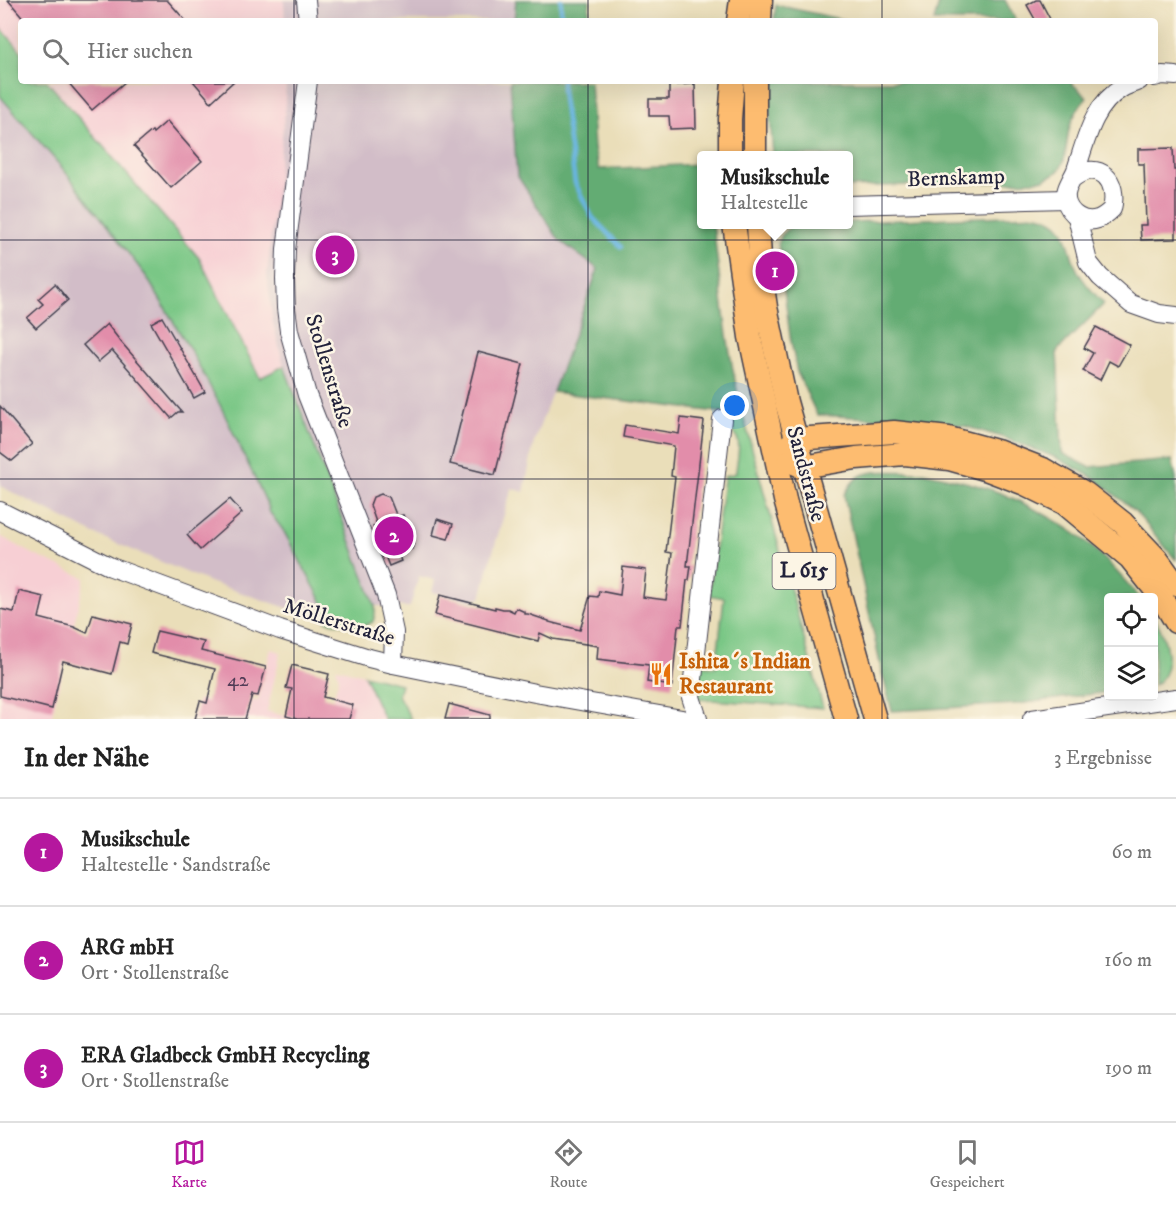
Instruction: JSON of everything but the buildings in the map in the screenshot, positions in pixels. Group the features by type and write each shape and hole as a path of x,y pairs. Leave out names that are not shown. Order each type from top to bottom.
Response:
{"main road":[{"path":"738,18 741,0"},
{"path":"760,18 761,0"},
{"path":"730,151 733,84"},
{"path":"755,84 755,151"},
{"name":"Sandstraße","path":"735,229 750,337 785,500 846,719"},
{"name":"Sandstraße","path":"758,229 766,307 783,391 875,719"},
{"path":"1176,585 1157,559 1123,523 1085,493 1043,469 997,451 949,438 894,432 796,439 776,456 803,466 905,454 949,459 1025,484 1064,503 1130,558 1161,597 1176,622"}],"street":[{"path":"306,0 308,18"},
{"path":"1158,76 1176,76"},
{"name":"Stollenstraße","path":"308,84 286,249 286,308 289,332 307,395 386,595 394,632 393,664"},
{"path":"1073,178 1079,173 1095,171 1108,178 1113,185 1114,192 1112,209 1100,219 1092,220 1077,216 1069,209 1066,199 1067,188 1073,178 1095,115 1107,100 1122,88 1132,84"},
{"name":"Bernskamp","path":"853,205 1066,199"},
{"path":"1077,216 1088,262 1100,277 1131,304 1159,314 1176,316"},
{"path":"698,719 691,697 722,419"},
{"name":"Möllerstraße","path":"0,511 111,567 280,630 393,664 535,693 682,719"},
{"path":"1032,719 1176,698"}],"shaded area":[{"path":"0,0 284,0 285,18 18,18 18,48 0,27"},
{"path":"284,0 516,0 514,18 285,18"},
{"path":"50,84 286,84 267,275 273,322 284,366 260,378 199,258"},
{"path":"286,84 510,84 517,175 559,240 598,268 534,442 524,492 512,488 481,598 476,598 474,601 432,592 435,580 419,576 410,607 375,606 284,366 273,322 267,275"},
{"path":"0,96 64,170 146,276 221,407 268,510 283,530 323,604 326,621 212,583 94,534 0,486"},
{"path":"0,536 85,578 51,719 0,719"},
{"path":"271,649 281,652 267,711 294,719 193,719 198,699 250,712 252,700 258,701"},
{"path":"337,668 364,675 384,719 328,719 339,677"}],"green space":[{"path":"516,0 590,0 588,18 514,18"},
{"path":"940,0 1005,0 1014,18 935,18"},
{"path":"776,5 835,18 774,18"},
{"path":"0,27 18,48 18,84 50,84 199,258 260,378 284,366 375,606 373,622 359,628 326,621 323,603 283,530 268,510 221,407 146,276 64,170 0,96"},
{"path":"510,84 590,84 594,149 599,169 697,164 697,229 714,229 729,345 743,415 553,392 598,269 559,240 517,175"},
{"path":"767,84 1072,84 1087,97 1071,122 1061,168 1047,178 1035,181 853,187 853,151 773,151"},
{"path":"1038,215 1056,222 1061,227 1078,270 1104,304 1057,351 1062,453 1089,467 1172,460 1176,478 1176,560 1135,511 1095,479 1057,458 1002,437 964,426 927,421 817,415 797,372 778,243 788,229 853,229 853,222"},
{"path":"731,414 743,415 823,708 698,699 700,665 716,667 724,598 709,595 724,480 725,476 736,472 738,443 730,429"},
{"path":"881,472 923,472 993,490 1013,498 1075,534 1113,567 1136,593 1104,593 1104,693 1018,704 892,711 844,495 860,476"},
{"path":"1158,624 1167,654 1167,664 1158,682"},
{"path":"364,675 401,684 398,695 411,719 384,719"}],"waterway":[{"path":"561,0 561,18"},
{"path":"562,84 575,183 592,217 621,247"}],"place":[{"name":"ERA Gladbeck GmbH Recycling","path":"335,255"},
{"name":"Musikschule","path":"775,271"},
{"name":"ARG mbH","path":"394,536"},
{"name":"Ishita´s Indian Restaurant","path":"661,674"}]}
